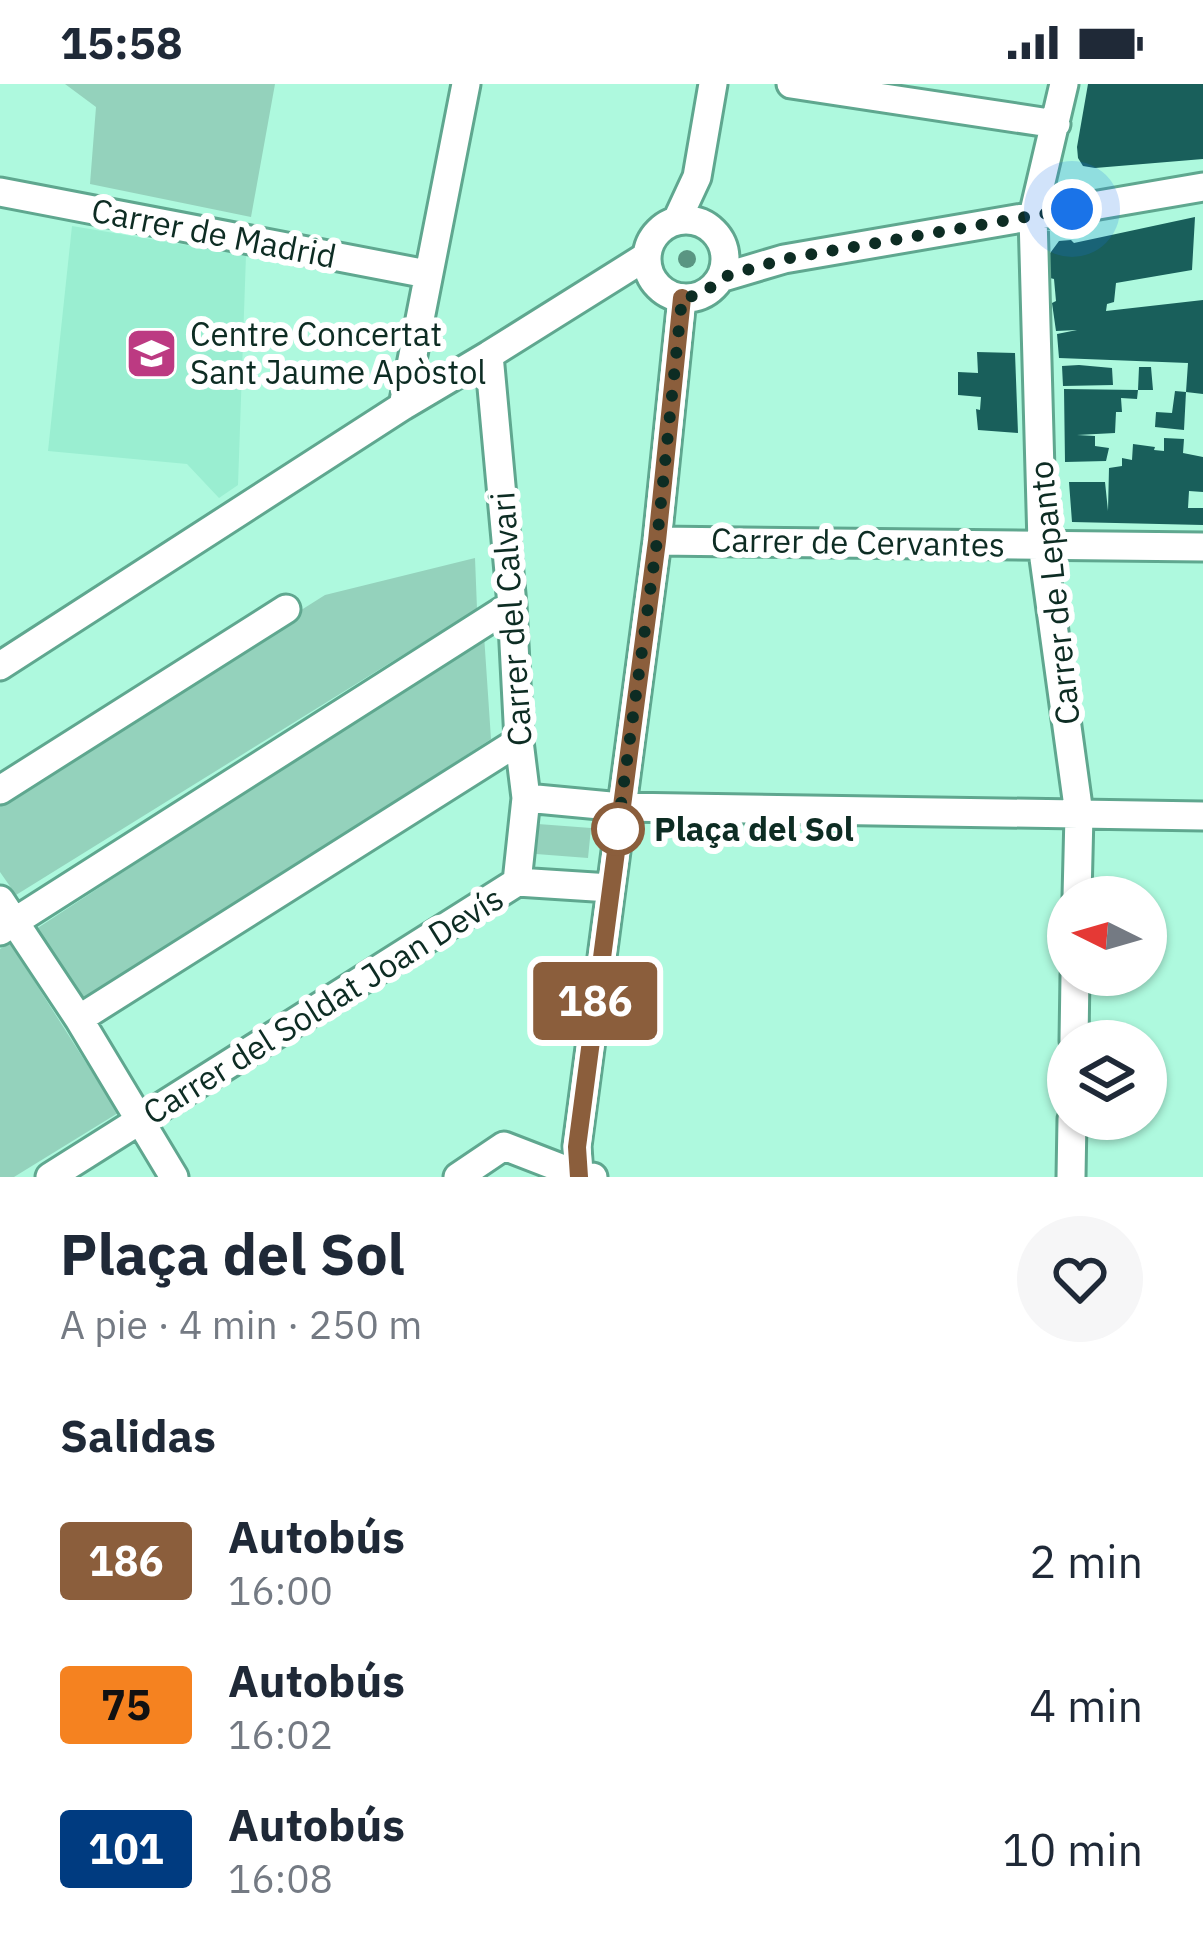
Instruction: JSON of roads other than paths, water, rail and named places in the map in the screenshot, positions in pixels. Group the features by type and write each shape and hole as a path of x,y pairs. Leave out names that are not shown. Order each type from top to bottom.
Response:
{"street":[{"path":"403,406 466,84"},
{"path":"677,220 697,177 713,84"},
{"path":"791,84 1056,124"},
{"name":"Carrer de Lepanto","path":"1064,84 1033,216 1042,544 1079,814 1078,876"},
{"path":"592,289 704,294 720,254 697,177"},
{"path":"675,296 652,278 647,256 656,233 677,220 690,220 720,254 784,259 1203,187"},
{"name":"Carrer de Madrid","path":"0,192 427,274"},
{"path":"0,666 403,406 647,256"},
{"path":"585,1176 577,1147 657,541 675,296"},
{"name":"Carrer del Calvari","path":"489,356 526,798 518,882"},
{"name":"Carrer de Cervantes","path":"657,541 1203,547"},
{"path":"174,1177 79,1019 4,918 512,605"},
{"path":"0,790 286,609"},
{"path":"79,1019 519,741"},
{"path":"526,798 621,807 1203,816"},
{"name":"Carrer del Soldat Joan Devís","path":"50,1177 518,882 610,888"},
{"path":"1071,1177 1072,1140"},
{"path":"458,1177 504,1146 585,1176"}],"place":[{"name":"Centre Concertat Sant Jaume Apòstol","path":"151,353"},
{"name":"Plaça del Sol","path":"618,829"}]}
